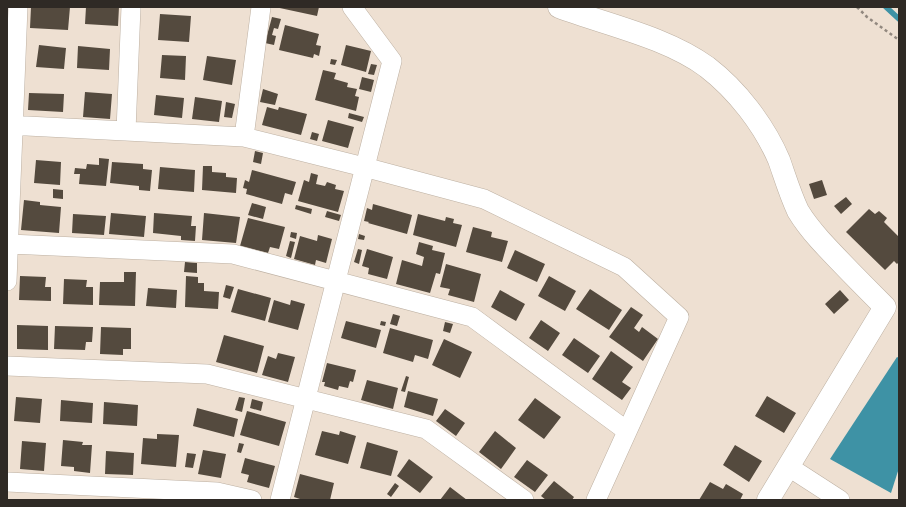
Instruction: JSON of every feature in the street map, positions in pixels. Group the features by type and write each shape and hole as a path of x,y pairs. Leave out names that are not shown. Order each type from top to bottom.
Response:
{"street":[{"path":"7,281 9,244 10,126 18,7"},
{"path":"126,131 131,7"},
{"path":"244,137 261,7"},
{"path":"280,500 392,61 352,7"},
{"path":"559,7 640,35 685,53 724,82 746,106 766,135 778,159 799,211 811,228 850,273 885,307 768,500"},
{"path":"10,126 244,137 484,199 624,267 679,317 596,500"},
{"path":"9,244 233,254 472,317 627,431"},
{"path":"7,366 207,374 426,429 524,500"},
{"path":"789,467 840,500"},
{"path":"7,482 217,492 252,500"}],"path":[{"path":"857,7 867,17 899,40"}],"water":[{"path":"897,357 899,358 899,468 891,493 830,459"}],"building":[{"path":"31,7 70,7 68,30 30,28"},
{"path":"86,7 119,7 118,26 85,24"},
{"path":"275,7 319,7 317,16"},
{"path":"160,14 191,16 189,42 158,40"},
{"path":"272,17 281,19 278,29 274,28 272,35 276,36 274,45 265,43"},
{"path":"285,25 319,34 316,45 321,46 319,56 314,54 313,58 279,50"},
{"path":"39,45 66,48 64,69 36,67"},
{"path":"346,45 371,51 366,72 341,65"},
{"path":"78,46 110,49 109,70 77,68"},
{"path":"162,55 186,56 185,80 160,78"},
{"path":"207,56 236,60 232,85 203,80"},
{"path":"331,59 337,60 335,65 330,64"},
{"path":"371,64 377,65 374,75 368,74"},
{"path":"323,70 336,73 334,79 348,83 347,87 357,89 355,96 359,97 356,111 315,100"},
{"path":"362,77 374,80 371,92 359,89"},
{"path":"263,89 278,94 275,105 260,102"},
{"path":"85,92 112,94 110,119 83,117"},
{"path":"29,93 64,94 63,112 28,110"},
{"path":"156,95 184,98 182,118 154,115"},
{"path":"195,97 222,101 219,122 192,119"},
{"path":"226,102 235,104 232,118 224,117"},
{"path":"267,107 278,110 279,107 307,114 301,135 262,125"},
{"path":"349,113 364,117 362,122 348,118"},
{"path":"328,120 354,127 348,148 322,141"},
{"path":"312,132 319,134 317,141 310,139"},
{"path":"255,151 263,153 261,164 253,162"},
{"path":"99,158 109,159 106,186 79,184 80,174 74,174 75,168 86,169 87,164 99,165"},
{"path":"36,160 61,162 60,185 34,183"},
{"path":"112,162 143,164 143,169 152,170 150,191 139,190 139,186 110,183"},
{"path":"203,166 212,166 212,172 226,173 226,177 237,178 236,193 202,190"},
{"path":"160,167 195,170 194,192 158,189"},
{"path":"252,170 296,182 292,195 285,193 282,204 246,194 247,189 243,188 245,180 249,182"},
{"path":"311,173 318,175 316,184 325,186 327,182 336,185 335,189 344,191 338,212 298,201 304,180 309,182"},
{"path":"822,180 827,195 814,199 809,184"},
{"path":"53,189 63,190 63,199 53,198"},
{"path":"846,197 852,204 841,214 834,206"},
{"path":"24,200 40,202 40,205 61,207 59,233 21,230"},
{"path":"252,203 266,207 263,219 248,215"},
{"path":"373,204 412,215 407,234 364,221 367,208 372,210"},
{"path":"296,205 312,209 311,214 295,209"},
{"path":"869,209 875,214 879,211 887,218 884,222 899,237 899,262 897,264 894,261 885,270 846,232"},
{"path":"327,211 341,215 339,221 325,217"},
{"path":"111,213 146,216 144,237 109,234"},
{"path":"154,213 192,216 191,226 196,226 195,241 181,240 181,236 153,233"},
{"path":"204,213 240,217 236,243 202,240"},
{"path":"73,214 106,216 104,235 72,233"},
{"path":"418,214 445,221 446,217 454,219 453,223 462,225 456,247 413,235"},
{"path":"248,218 285,227 279,249 270,247 268,253 240,246"},
{"path":"473,227 492,232 491,237 508,241 502,262 466,252"},
{"path":"291,232 297,233 296,239 290,237"},
{"path":"359,234 365,236 364,240 358,239"},
{"path":"318,235 332,239 326,263 316,260 315,265 294,259 300,236 317,241"},
{"path":"290,241 295,242 291,258 286,256"},
{"path":"419,242 433,246 432,250 445,253 440,274 436,273 430,293 396,284 402,260 422,266 424,257 416,254"},
{"path":"358,249 362,250 359,264 354,262"},
{"path":"367,249 393,257 387,279 368,274 369,268 362,266"},
{"path":"515,250 545,264 537,282 507,268"},
{"path":"185,262 197,263 197,273 184,272"},
{"path":"446,264 481,274 474,302 448,295 450,289 440,287"},
{"path":"124,272 136,272 135,306 99,305 100,282 124,282"},
{"path":"20,276 46,277 45,287 51,287 51,301 19,300"},
{"path":"186,276 198,277 198,283 204,283 204,291 219,292 218,309 185,307"},
{"path":"549,276 576,291 565,311 538,296"},
{"path":"64,279 87,280 86,287 93,287 93,305 63,304"},
{"path":"226,285 234,287 230,299 223,297"},
{"path":"148,288 177,290 176,308 146,306"},
{"path":"238,289 271,298 265,321 231,312"},
{"path":"590,289 622,310 609,330 576,309"},
{"path":"500,290 525,304 516,321 491,307"},
{"path":"840,290 849,300 834,314 825,304"},
{"path":"274,300 290,305 291,300 305,304 298,330 268,322"},
{"path":"631,307 643,315 634,328 639,332 642,327 658,339 643,361 609,337"},
{"path":"393,314 400,316 397,326 390,324"},
{"path":"541,320 560,333 548,351 529,338"},
{"path":"346,321 381,330 376,348 341,338"},
{"path":"381,321 386,322 385,326 380,325"},
{"path":"445,322 453,324 450,333 443,331"},
{"path":"17,325 48,326 48,350 17,349"},
{"path":"55,326 93,327 92,342 86,342 85,350 54,349"},
{"path":"101,327 131,328 131,349 123,349 123,355 100,354"},
{"path":"390,328 433,340 428,359 415,355 413,362 383,353"},
{"path":"224,335 264,346 257,373 216,362"},
{"path":"574,338 600,356 588,373 562,355"},
{"path":"444,339 472,352 460,378 432,365"},
{"path":"611,351 633,367 622,382 631,388 622,400 592,379"},
{"path":"278,353 295,357 288,382 262,375 268,356 276,359"},
{"path":"327,363 356,370 353,382 350,381 348,388 339,386 338,390 324,386 325,382 322,382"},
{"path":"406,376 409,377 405,392 401,391"},
{"path":"367,380 398,388 393,409 361,400"},
{"path":"408,391 438,399 433,416 404,407"},
{"path":"767,396 796,413 784,433 755,416"},
{"path":"16,397 42,399 40,423 14,421"},
{"path":"239,397 245,398 242,412 235,410"},
{"path":"535,398 561,417 544,439 518,420"},
{"path":"252,399 263,402 261,411 250,408"},
{"path":"61,400 93,403 92,423 60,421"},
{"path":"104,402 138,405 137,426 103,424"},
{"path":"197,408 238,419 234,437 193,426"},
{"path":"445,409 465,423 456,436 436,421"},
{"path":"247,411 286,422 279,446 240,435"},
{"path":"322,431 339,435 340,431 356,436 348,464 315,455"},
{"path":"495,431 516,448 501,469 479,452"},
{"path":"157,434 179,435 176,467 141,464 143,438 157,439"},
{"path":"63,440 83,442 82,445 92,445 90,473 74,471 74,467 61,466"},
{"path":"22,441 46,443 44,471 20,469"},
{"path":"367,442 398,451 391,476 360,468"},
{"path":"239,443 244,444 241,453 237,452"},
{"path":"735,445 762,461 749,482 723,465"},
{"path":"203,450 226,454 221,478 198,474"},
{"path":"106,451 134,453 133,475 105,474"},
{"path":"187,453 196,454 193,468 185,467"},
{"path":"245,458 275,466 269,488 247,482 249,475 241,473"},
{"path":"409,459 433,477 420,493 397,476"},
{"path":"527,460 548,475 535,492 514,477"},
{"path":"300,474 334,483 330,500 303,500 294,497"},
{"path":"554,481 574,497 572,500 546,500 541,496"},
{"path":"710,482 723,489 726,484 743,494 740,500 699,500"},
{"path":"395,483 399,486 391,497 387,494"},
{"path":"450,487 467,500 440,500"}],"waterway":[{"path":"886,7 899,19"}]}
